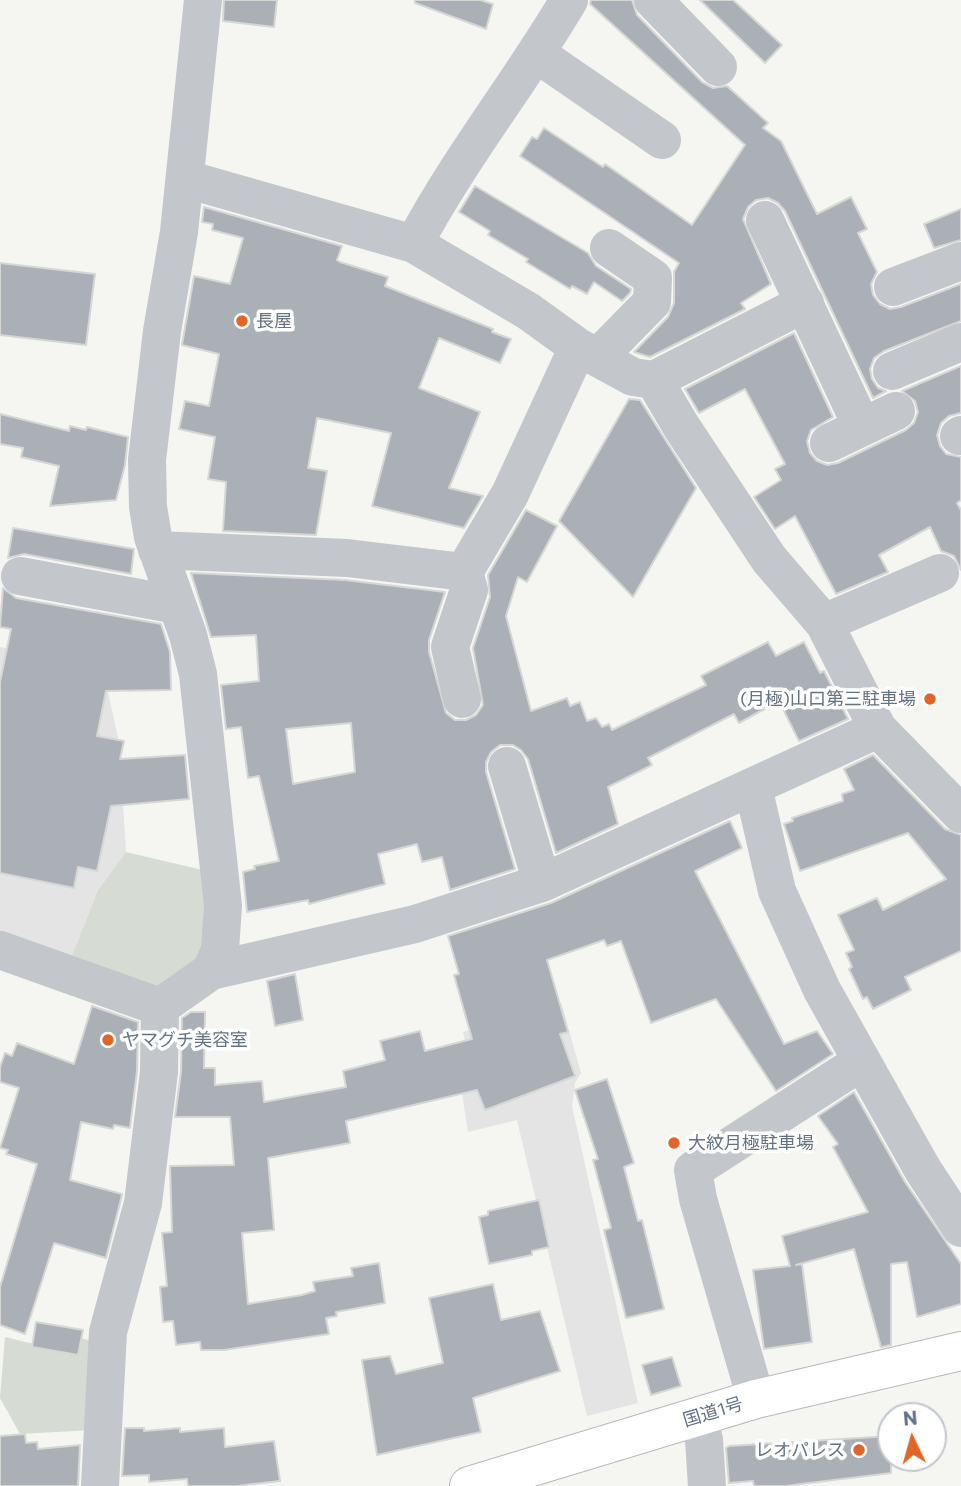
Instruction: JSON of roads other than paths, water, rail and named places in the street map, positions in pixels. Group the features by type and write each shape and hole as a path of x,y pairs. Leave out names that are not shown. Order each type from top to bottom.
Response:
{"highway":[{"name":"国道1号","path":"469,1486 756,1399 961,1350"}],"street":[{"path":"203,0 186,179 162,331 147,460 148,507 157,550 198,674 218,836 223,906 220,950 211,971"},
{"path":"414,244 433,208 537,54 569,0"},
{"path":"653,0 718,67"},
{"path":"537,54 662,140"},
{"path":"186,179 414,244 633,377 654,380 805,303"},
{"path":"765,220 805,303 846,435 896,411"},
{"path":"462,699 450,647 469,590 464,572 588,352 652,302 653,278 609,248"},
{"path":"892,287 961,261"},
{"path":"892,370 961,342"},
{"path":"654,380 681,426 769,559 824,623 878,729 961,814"},
{"path":"157,550 347,558 464,572"},
{"path":"824,623 940,573"},
{"path":"20,576 177,604"},
{"path":"160,1007 211,971 415,925 542,883 878,729"},
{"path":"507,766 542,883"},
{"path":"753,787 777,891 822,990 923,1170 961,1228"},
{"path":"0,950 160,1007"},
{"path":"100,1486 108,1332 144,1203 159,1072 160,1007"},
{"path":"756,1399 698,1199 693,1170 861,1062"},
{"path":"697,1417 704,1440 707,1486"}],"place":[{"name":"長屋","path":"242,321"},
{"name":"(月極)山口第三駐車場","path":"930,699"},
{"name":"ヤマグチ美容室","path":"108,1040"},
{"name":"大紋月極駐車場","path":"674,1143"},
{"name":"レオパレス","path":"859,1450"}]}
